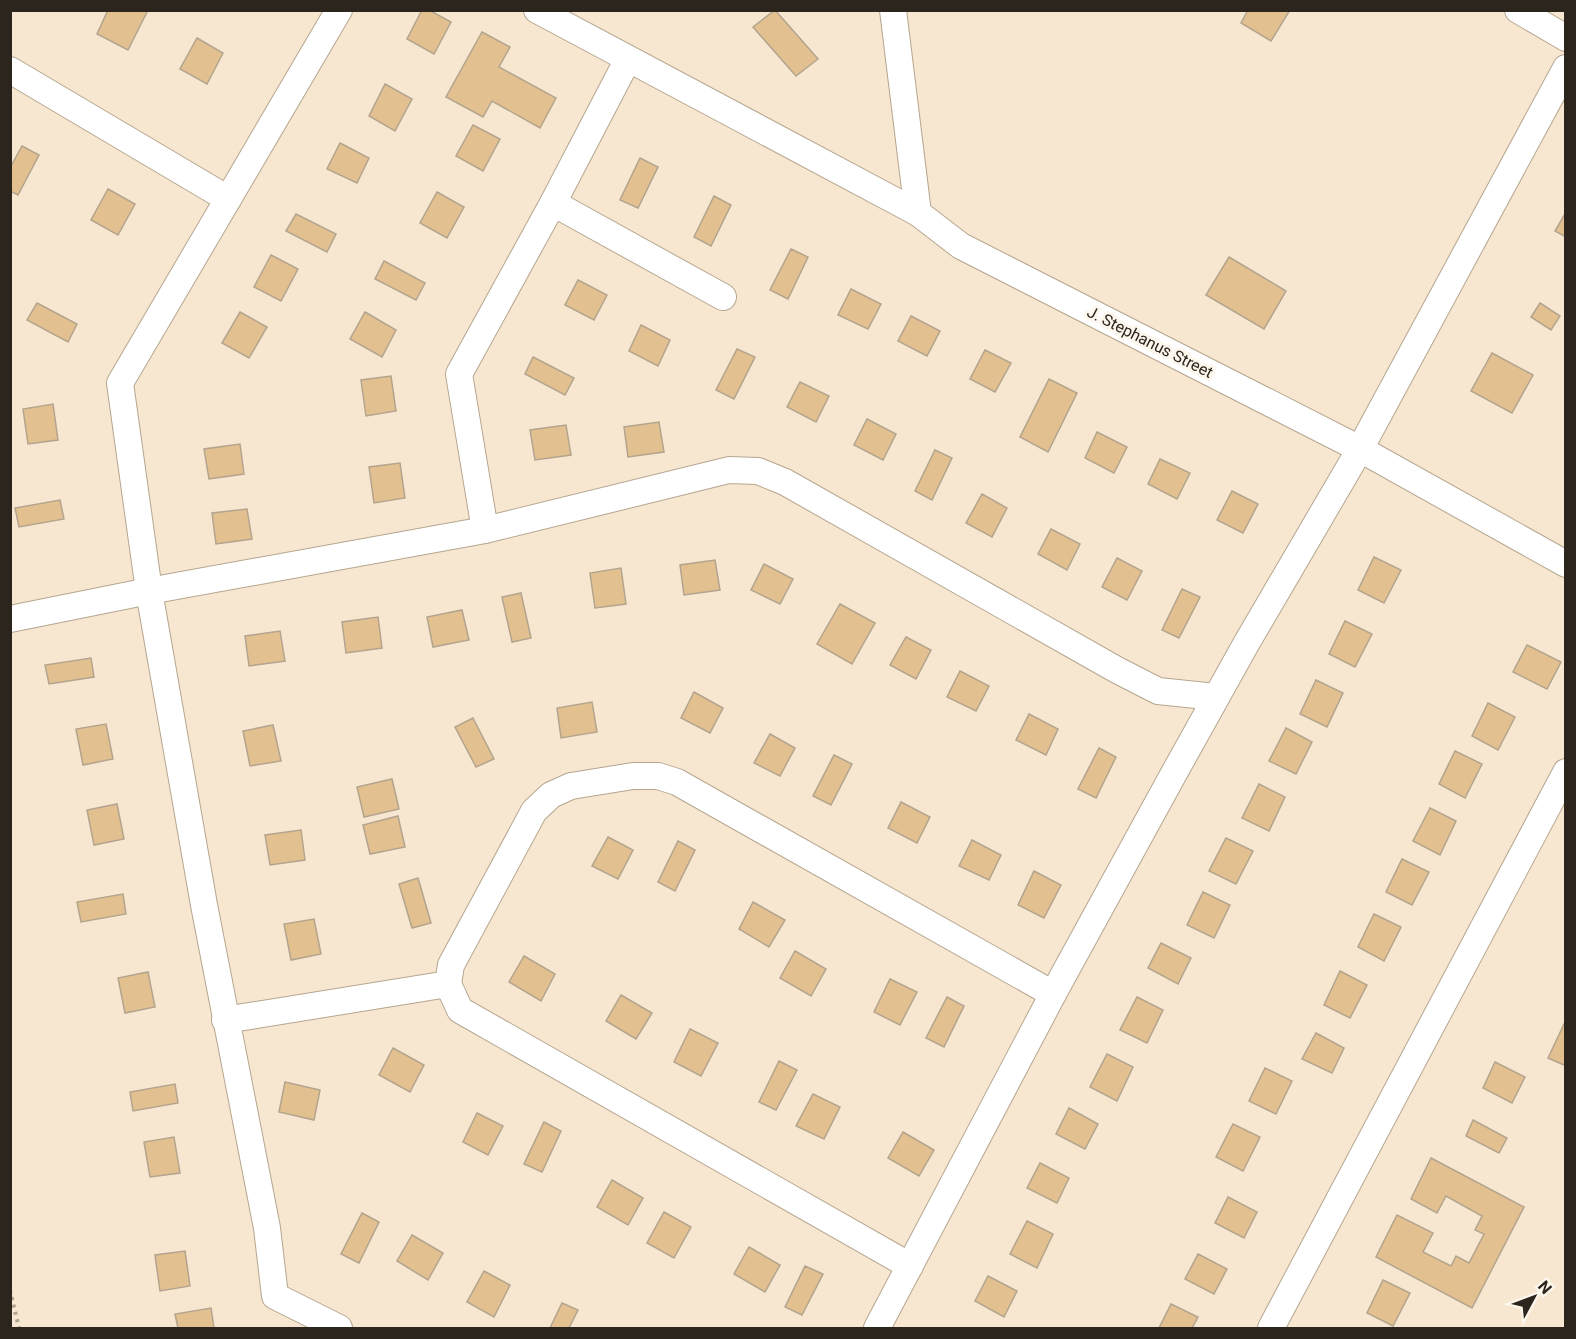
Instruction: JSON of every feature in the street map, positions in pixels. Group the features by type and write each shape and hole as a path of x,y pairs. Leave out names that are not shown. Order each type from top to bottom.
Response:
{"street":[{"path":"339,10 120,383 149,591 225,1020 267,1228 275,1296 339,1329"},
{"name":"J. Stephanus Street","path":"537,10 918,213 961,246 1360,449 1566,564"},
{"path":"893,10 918,213"},
{"path":"1518,10 1566,38"},
{"path":"485,530 459,374 553,203 628,59"},
{"path":"877,1329 1053,994 1216,697 1360,449 1566,68"},
{"path":"10,70 228,199"},
{"path":"553,203 723,297"},
{"path":"10,619 149,591 485,530 729,470 758,471 785,482 1158,691 1216,697"},
{"path":"1271,1329 1566,772"},
{"path":"909,1266 460,1010 448,984 451,965 534,811 550,795 571,786 633,776 658,776 677,782 1053,994"},
{"path":"225,1020 448,984"}],"path":[{"path":"10,1290 19,1329"}],"building":[{"path":"108,10 148,10 128,50 97,34"},
{"path":"422,10 429,10 451,22 434,54 407,39"},
{"path":"775,10 818,59 796,76 753,27"},
{"path":"1248,10 1290,10 1271,41 1241,23"},
{"path":"482,32 510,47 499,67 556,98 540,128 492,101 483,117 446,97"},
{"path":"197,38 223,53 207,84 180,69"},
{"path":"385,84 412,99 395,131 369,116"},
{"path":"473,125 500,139 483,171 456,156"},
{"path":"340,143 369,158 357,183 327,169"},
{"path":"22,146 39,155 18,195 10,191 10,168"},
{"path":"640,158 658,167 638,208 620,200"},
{"path":"108,189 135,204 118,235 91,220"},
{"path":"437,192 464,207 447,238 420,223"},
{"path":"714,196 731,205 711,246 694,237"},
{"path":"1566,212 1566,237 1555,231"},
{"path":"296,214 336,234 327,252 286,231"},
{"path":"791,249 808,257 788,299 770,290"},
{"path":"271,255 298,269 281,301 254,287"},
{"path":"1229,257 1286,291 1264,329 1206,295"},
{"path":"384,261 425,283 416,300 375,279"},
{"path":"578,280 607,295 594,320 565,305"},
{"path":"851,289 881,304 868,329 838,315"},
{"path":"37,303 77,324 68,342 27,320"},
{"path":"1540,303 1560,316 1551,330 1531,317"},
{"path":"240,312 267,327 249,358 222,343"},
{"path":"365,312 396,330 382,357 350,339"},
{"path":"911,316 940,331 927,356 898,341"},
{"path":"641,325 670,340 658,366 629,351"},
{"path":"737,349 755,357 734,399 716,390"},
{"path":"985,350 1011,363 995,392 970,379"},
{"path":"1492,353 1533,375 1512,413 1471,391"},
{"path":"533,357 574,378 565,395 525,374"},
{"path":"391,376 396,411 366,416 361,380"},
{"path":"1049,379 1077,393 1048,452 1020,437"},
{"path":"800,382 829,396 816,422 787,407"},
{"path":"53,404 58,440 28,444 23,409"},
{"path":"867,419 896,434 883,460 854,445"},
{"path":"659,422 664,452 628,457 624,427"},
{"path":"566,425 571,455 535,460 530,430"},
{"path":"1097,432 1127,447 1114,473 1085,458"},
{"path":"240,444 244,474 209,479 204,449"},
{"path":"935,450 952,458 932,500 915,491"},
{"path":"1160,459 1190,473 1177,499 1148,484"},
{"path":"400,463 405,498 374,503 369,467"},
{"path":"1232,491 1258,504 1243,533 1217,520"},
{"path":"982,494 1007,508 992,537 966,523"},
{"path":"60,500 64,519 19,527 15,508"},
{"path":"247,509 252,539 216,544 212,513"},
{"path":"1051,529 1080,544 1067,570 1038,554"},
{"path":"1374,557 1401,570 1384,603 1358,590"},
{"path":"1117,558 1142,571 1127,600 1102,587"},
{"path":"715,560 720,590 684,595 680,565"},
{"path":"764,564 793,579 780,604 751,590"},
{"path":"621,568 626,604 595,608 590,573"},
{"path":"1182,589 1200,597 1179,638 1162,630"},
{"path":"521,593 531,638 512,642 502,597"},
{"path":"840,604 875,623 852,664 817,644"},
{"path":"462,610 469,640 433,647 427,617"},
{"path":"378,617 382,648 346,653 342,622"},
{"path":"1345,621 1372,634 1355,667 1329,654"},
{"path":"280,631 285,661 249,666 245,636"},
{"path":"906,637 931,650 916,679 890,665"},
{"path":"1527,645 1561,662 1547,689 1513,672"},
{"path":"91,658 94,677 49,684 45,665"},
{"path":"960,671 989,686 976,711 947,697"},
{"path":"1316,680 1343,693 1327,727 1300,714"},
{"path":"694,692 723,708 710,733 681,718"},
{"path":"592,702 597,732 561,738 557,708"},
{"path":"1488,703 1515,717 1498,750 1472,736"},
{"path":"1029,714 1058,729 1046,755 1016,740"},
{"path":"473,718 494,759 476,767 455,727"},
{"path":"106,724 113,759 83,765 76,729"},
{"path":"273,725 281,761 250,766 243,731"},
{"path":"1286,728 1312,742 1296,774 1269,761"},
{"path":"770,734 795,748 780,776 754,763"},
{"path":"1099,748 1116,757 1096,798 1078,789"},
{"path":"1455,751 1482,764 1465,798 1439,784"},
{"path":"834,755 852,764 831,805 813,796"},
{"path":"392,779 399,809 364,817 357,787"},
{"path":"1259,784 1285,797 1269,831 1242,818"},
{"path":"901,802 930,817 917,843 888,828"},
{"path":"117,804 124,839 94,845 87,810"},
{"path":"1430,808 1456,821 1440,855 1413,841"},
{"path":"398,816 405,847 370,854 363,825"},
{"path":"301,830 305,860 270,865 265,835"},
{"path":"608,837 633,850 618,879 592,866"},
{"path":"1226,838 1253,851 1236,884 1209,871"},
{"path":"972,840 1001,855 989,880 959,866"},
{"path":"678,841 695,850 675,891 658,882"},
{"path":"1402,859 1429,872 1412,905 1386,892"},
{"path":"1034,871 1061,885 1044,918 1018,905"},
{"path":"418,878 431,923 412,928 399,884"},
{"path":"1203,892 1230,905 1214,938 1187,925"},
{"path":"123,894 126,914 81,922 77,902"},
{"path":"753,902 785,920 769,947 739,929"},
{"path":"1374,914 1401,927 1384,961 1358,947"},
{"path":"314,919 321,954 291,960 284,924"},
{"path":"1161,943 1191,958 1178,984 1148,968"},
{"path":"795,951 826,969 811,996 780,978"},
{"path":"524,956 555,974 541,1001 509,982"},
{"path":"1340,971 1367,985 1350,1018 1324,1005"},
{"path":"148,972 155,1007 125,1013 118,978"},
{"path":"890,979 917,992 900,1025 874,1012"},
{"path":"621,995 652,1013 636,1039 606,1021"},
{"path":"947,997 964,1006 944,1047 926,1038"},
{"path":"1137,997 1163,1010 1147,1043 1120,1030"},
{"path":"1564,1024 1566,1025 1566,1061 1564,1065 1548,1058"},
{"path":"690,1029 718,1043 701,1076 674,1062"},
{"path":"1316,1033 1344,1048 1332,1073 1302,1059"},
{"path":"393,1048 424,1065 410,1092 379,1075"},
{"path":"1107,1054 1133,1067 1117,1101 1090,1087"},
{"path":"779,1061 797,1070 776,1110 759,1102"},
{"path":"1495,1062 1525,1077 1512,1103 1483,1088"},
{"path":"1265,1068 1292,1081 1276,1114 1249,1101"},
{"path":"285,1082 320,1090 314,1120 279,1112"},
{"path":"175,1084 178,1103 133,1111 130,1092"},
{"path":"813,1094 840,1107 824,1139 796,1126"},
{"path":"1069,1108 1098,1124 1085,1149 1056,1134"},
{"path":"477,1113 503,1126 488,1155 463,1142"},
{"path":"1473,1120 1507,1138 1499,1153 1466,1136"},
{"path":"544,1122 561,1131 542,1172 524,1164"},
{"path":"1233,1124 1260,1137 1243,1171 1216,1157"},
{"path":"903,1132 934,1150 919,1176 888,1158"},
{"path":"174,1137 180,1173 150,1177 144,1142"},
{"path":"1431,1158 1524,1207 1472,1308 1376,1257 1397,1215 1433,1233 1423,1252 1451,1266 1456,1256 1469,1263 1484,1234 1475,1230 1482,1216 1446,1196 1437,1213 1411,1199"},
{"path":"1040,1163 1069,1178 1057,1203 1027,1188"},
{"path":"612,1180 643,1198 628,1225 597,1207"},
{"path":"1228,1197 1257,1212 1244,1238 1215,1223"},
{"path":"664,1212 691,1227 674,1258 647,1243"},
{"path":"362,1213 379,1222 359,1263 341,1254"},
{"path":"1027,1221 1053,1234 1037,1268 1010,1254"},
{"path":"412,1235 443,1253 428,1280 397,1261"},
{"path":"749,1247 780,1265 765,1292 734,1274"},
{"path":"185,1251 190,1286 160,1291 155,1255"},
{"path":"1198,1254 1227,1269 1214,1294 1185,1279"},
{"path":"805,1266 823,1274 802,1315 785,1307"},
{"path":"484,1271 510,1285 494,1317 467,1302"},
{"path":"988,1276 1017,1291 1004,1317 975,1301"},
{"path":"1383,1280 1410,1293 1393,1326 1367,1313"},
{"path":"562,1303 578,1310 569,1328 550,1328"},
{"path":"1171,1304 1198,1317 1192,1328 1159,1328"},
{"path":"211,1308 214,1328 178,1328 175,1314"}]}
